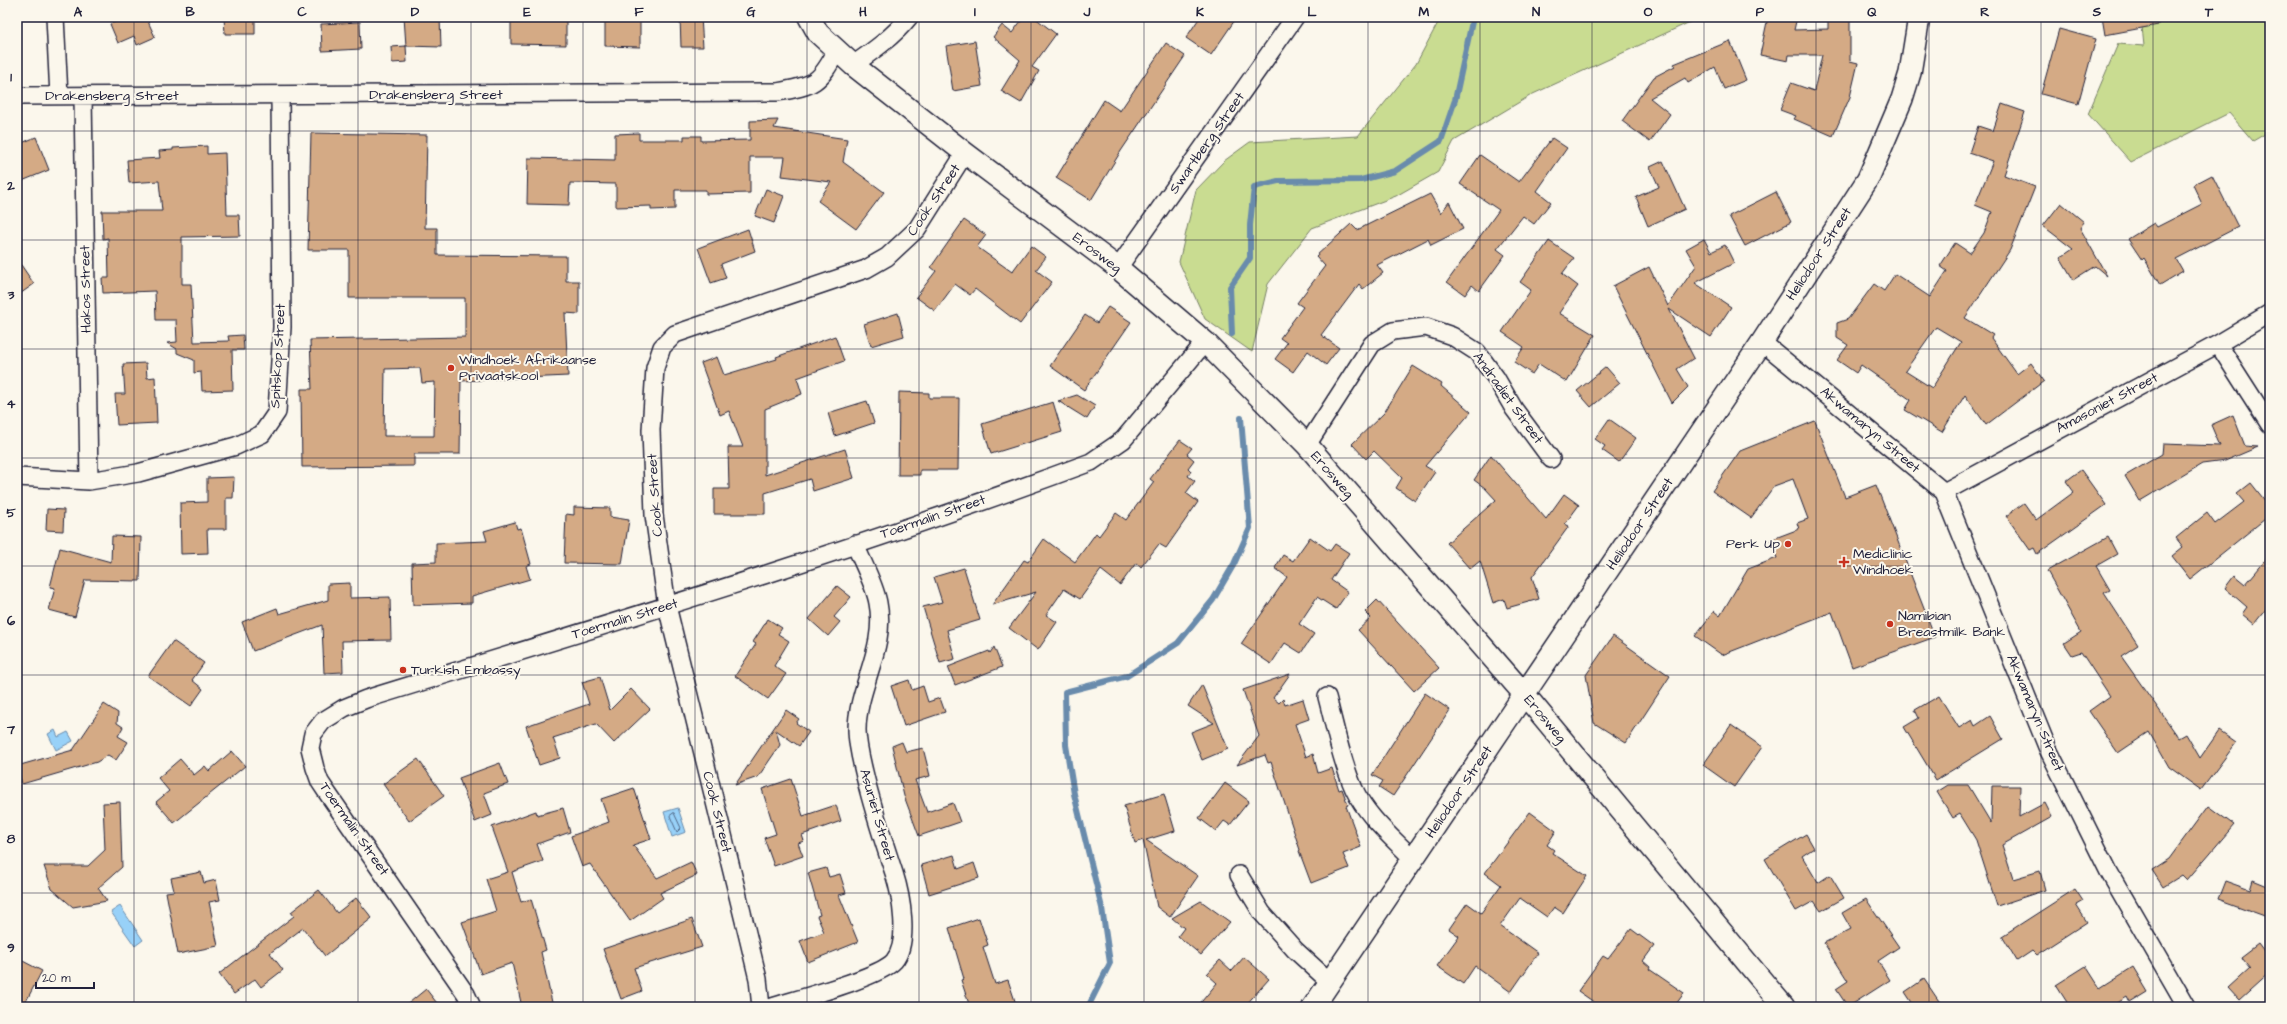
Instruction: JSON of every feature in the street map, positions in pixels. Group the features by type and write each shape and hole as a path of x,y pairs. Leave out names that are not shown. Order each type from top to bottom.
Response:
{"street":[{"path":"55,17 59,96"},
{"name":"Erosweg","path":"809,17 818,33 853,65 965,154 1118,268 1205,342 1307,445 1525,695 1784,1007"},
{"path":"853,65 876,48 909,17"},
{"name":"Swartberg Street","path":"1118,268 1295,17"},
{"name":"Heliodoor Street","path":"1313,1007 1414,860 1762,342 1871,172 1902,99 1910,73 1919,17"},
{"name":"Drakensberg Street","path":"17,96 83,97 777,92 812,84 825,73 837,50"},
{"name":"Spitskop Street","path":"17,476 89,481 138,473 236,446 262,434 277,412 282,327 280,95"},
{"name":"Hakos Street","path":"83,97 89,481"},
{"name":"Cook Street","path":"761,1007 758,979 667,606 654,515 651,430 654,368 662,346 675,334 866,269 887,257 917,229 965,154"},
{"name":"Amasoniet Street","path":"1944,492 2218,344 2270,313"},
{"name":"Andradiet Street","path":"1307,445 1372,344 1393,331 1426,327 1452,336 1477,352 1496,378 1514,409 1551,459"},
{"name":"Toermalin Street","path":"472,1007 452,971 320,782 310,748 313,734 323,721 344,708 366,699 667,606 855,544 1091,462 1123,440 1205,342"},
{"name":"Akwamaryn Street","path":"1762,342 1944,492 2048,749 2110,872 2187,1007"},
{"path":"2218,344 2270,425"},
{"name":"Asuriet Street","path":"772,1007 874,974 894,961 900,946 903,916 897,883 872,808 857,732 858,707 878,643 880,626 878,602 855,544"},
{"path":"1327,697 1344,761 1354,790 1373,818 1414,860"},
{"path":"1239,875 1262,913 1295,950 1330,982"}],"green space":[{"path":"1441,17 1701,17 1533,94 1454,141 1438,172 1396,196 1312,228 1268,284 1252,352 1205,319 1179,262 1196,190 1224,161 1250,142 1358,136 1416,64"},
{"path":"2141,17 2270,17 2270,131 2253,141 2229,113 2131,162 2088,114 2118,44 2144,46"}],"water":[{"path":"55,730 58,737 68,732 73,741 56,750 48,734"},
{"path":"678,808 686,832 672,837 664,812"},
{"path":"120,906 143,940 135,946 111,912"}],"building":[{"path":"127,17 146,17 155,37 137,45 134,36 118,43 110,24"},
{"path":"224,17 255,17 255,34 225,34"},
{"path":"404,17 440,17 441,47 406,46"},
{"path":"511,17 566,17 566,45 511,44"},
{"path":"605,17 640,19 640,47 605,46"},
{"path":"680,17 701,17 703,47 681,47"},
{"path":"1024,17 1034,17 1056,34 1032,67 1039,71 1021,103 1001,91 1020,60 993,37 1002,25 1012,33"},
{"path":"1200,17 1237,17 1211,55 1186,38"},
{"path":"1768,17 1797,17 1794,30 1828,29 1828,17 1850,17 1850,61 1858,63 1850,97 1833,136 1794,119 1796,116 1780,110 1791,83 1814,91 1822,55 1789,55 1788,61 1760,55"},
{"path":"2102,17 2157,17 2158,25 2105,35"},
{"path":"360,22 361,49 322,51 321,24"},
{"path":"2059,29 2096,39 2078,104 2041,94"},
{"path":"975,41 982,86 953,91 946,46"},
{"path":"1730,41 1746,80 1724,89 1715,67 1688,83 1685,78 1650,98 1670,114 1650,142 1622,121 1654,77 1675,66 1674,64"},
{"path":"1166,43 1185,56 1121,151 1091,200 1056,178 1104,100 1120,111"},
{"path":"406,46 407,62 392,63 391,47"},
{"path":"2002,104 2025,112 2004,175 2035,187 2010,250 1965,318 1993,335 1991,338 2017,374 2031,363 2044,381 1986,425 1965,395 1942,432 1905,410 1911,400 1861,365 1856,373 1837,360 1848,345 1837,338 1837,323 1848,319 1874,284 1884,291 1895,274 1930,297 1947,271 1940,266 1955,243 1970,253 1984,233 1992,212 1975,205 1993,161 1969,153 1978,126 1993,131","holes":["1936,327 1961,342 1932,388 1905,371"]},
{"path":"778,120 774,128 847,139 843,162 884,192 856,229 818,201 831,182 782,176 785,157 750,157 750,193 706,194 706,190 675,190 675,209 651,210 651,206 616,207 616,184 570,183 569,205 527,204 528,158 615,160 615,134 639,133 639,140 684,140 684,136 701,136 701,141 750,140 750,121"},
{"path":"311,133 427,135 425,228 437,228 437,255 566,256 566,281 579,281 579,314 565,313 568,376 461,381 460,454 414,454 414,466 302,467 301,389 312,389 310,340 465,337 465,298 349,298 349,250 308,250","holes":["420,368 422,383 435,382 434,436 384,436 385,369"]},
{"path":"36,137 49,170 17,183 17,145"},
{"path":"1552,138 1567,148 1537,191 1551,202 1534,224 1523,216 1497,249 1505,255 1479,291 1472,285 1465,295 1447,282 1499,210 1460,184 1480,155 1519,182"},
{"path":"207,146 207,154 225,153 227,215 239,215 240,236 182,237 182,284 191,284 194,342 229,341 228,336 243,335 244,350 232,350 233,390 202,391 201,372 194,373 194,360 177,353 177,349 167,343 177,342 176,320 156,320 155,291 103,293 102,278 109,278 108,238 103,239 102,211 162,211 159,181 129,183 127,160 160,158 159,151 173,150 173,148"},
{"path":"1663,161 1685,209 1648,226 1636,197 1659,187 1650,167"},
{"path":"2212,175 2238,227 2176,259 2183,271 2160,285 2144,258 2142,260 2128,239 2154,223 2157,227 2202,204 2193,185"},
{"path":"766,189 784,196 774,223 755,216"},
{"path":"1776,192 1791,222 1745,246 1729,216"},
{"path":"1430,194 1441,213 1449,202 1463,229 1431,245 1428,239 1377,265 1383,273 1363,289 1359,284 1321,335 1339,348 1326,365 1308,351 1293,372 1275,359 1287,343 1280,338 1303,307 1297,303 1325,266 1316,256 1351,224 1357,230"},
{"path":"2061,203 2084,222 2080,228 2107,276 2095,266 2073,280 2060,258 2073,249 2043,226"},
{"path":"964,220 986,235 977,247 1012,272 1031,246 1046,257 1036,270 1052,282 1020,324 975,289 970,295 955,284 935,311 916,297 936,271 931,267"},
{"path":"748,229 755,251 721,264 726,278 711,283 698,248"},
{"path":"1704,239 1711,252 1725,245 1734,263 1695,283 1731,307 1711,337 1669,309 1694,358 1677,369 1688,387 1672,403 1613,286 1649,267 1668,306 1696,266 1686,249"},
{"path":"1549,241 1574,258 1562,274 1578,286 1559,313 1595,335 1567,382 1539,364 1532,374 1514,362 1524,347 1502,332 1531,290 1520,282"},
{"path":"17,259 34,284 17,296"},
{"path":"1108,307 1131,322 1084,390 1050,366 1085,315 1097,323"},
{"path":"898,313 904,336 871,346 864,324"},
{"path":"835,336 844,361 797,378 802,394 765,409 765,475 845,449 854,478 813,491 810,479 765,493 765,514 714,514 714,489 729,489 728,447 743,447 729,411 720,415 701,363 717,357 724,375 777,359 776,357"},
{"path":"146,363 147,378 155,377 157,423 117,425 115,394 125,394 123,364"},
{"path":"1413,366 1442,384 1441,386 1471,412 1425,466 1435,472 1415,501 1396,488 1402,478 1374,451 1366,459 1352,444 1384,413"},
{"path":"1606,367 1620,383 1591,407 1577,391"},
{"path":"899,392 929,393 929,398 959,398 958,470 920,470 920,475 898,475"},
{"path":"1077,395 1095,406 1087,419 1058,401"},
{"path":"867,401 874,423 835,436 828,413"},
{"path":"1053,402 1062,432 991,454 982,424"},
{"path":"2233,415 2245,446 2258,447 2225,461 2202,464 2140,501 2125,476 2162,454 2163,444 2220,446 2211,425"},
{"path":"1609,419 1636,438 1619,462 1602,450 1605,446 1595,439"},
{"path":"1815,421 1845,497 1876,485 1935,637 1852,667 1832,612 1722,655 1695,636 1714,611 1720,616 1748,569 1777,558 1770,540 1799,529 1797,523 1808,519 1793,479 1774,486 1751,518 1712,491 1740,451"},
{"path":"1180,440 1192,448 1187,454 1194,460 1188,468 1191,471 1188,476 1195,481 1186,493 1198,502 1166,548 1159,544 1141,567 1136,563 1120,585 1101,570 1080,599 1064,589 1046,615 1057,622 1038,650 1009,628 1036,592 992,605 1024,560 1028,562 1044,539 1075,562 1096,533 1099,536 1116,513 1126,520 1154,482 1150,479"},
{"path":"1491,455 1546,519 1564,494 1579,505 1565,524 1569,526 1532,577 1539,599 1507,608 1504,599 1493,603 1480,561 1470,569 1447,543 1496,500 1485,488 1474,480"},
{"path":"2081,470 2106,505 2037,554 2034,548 2030,550 2006,516 2024,503 2036,520 2074,492 2066,481"},
{"path":"234,477 233,498 226,498 226,529 207,529 208,553 181,554 180,503 207,502 207,478"},
{"path":"2251,483 2270,507 2270,515 2190,579 2172,556 2183,547 2176,538 2207,513 2215,524 2244,502 2237,494"},
{"path":"574,507 610,508 610,517 629,520 622,564 564,563 566,514 574,515"},
{"path":"47,509 64,510 63,531 46,530"},
{"path":"515,522 517,529 521,528 531,564 526,566 530,579 472,596 472,603 413,605 412,563 436,562 436,543 487,541 484,531"},
{"path":"112,536 141,537 140,581 85,580 75,617 49,610 55,588 50,587 60,548 111,562"},
{"path":"1310,537 1330,551 1335,544 1349,553 1331,580 1348,592 1336,609 1317,597 1299,624 1314,634 1301,653 1285,643 1271,664 1241,644 1287,577 1275,568 1283,555 1293,561"},
{"path":"2108,537 2117,554 2096,566 2110,590 2104,593 2138,645 2121,656 2179,738 2186,734 2200,758 2219,731 2236,743 2201,790 2169,767 2149,732 2118,753 2089,711 2110,696 2081,652 2072,655 2064,643 2081,632 2047,571"},
{"path":"2270,555 2270,604 2254,624 2242,614 2247,607 2225,588 2234,576 2245,585"},
{"path":"964,568 980,620 947,630 955,659 940,663 923,607 942,602 934,577"},
{"path":"350,583 350,598 390,597 391,640 342,641 343,672 324,673 322,625 253,651 242,622 277,608 279,614 328,600 328,584"},
{"path":"837,586 851,597 834,617 840,622 828,636 809,619"},
{"path":"1377,600 1439,668 1414,691 1358,630 1371,618 1365,612"},
{"path":"768,619 782,628 778,634 789,641 774,666 786,674 768,699 735,676 756,644 753,642"},
{"path":"1613,636 1670,676 1626,743 1594,723 1586,675"},
{"path":"173,641 204,663 192,680 203,689 191,706 148,676"},
{"path":"994,647 1002,667 955,685 948,667 989,651 990,653"},
{"path":"1290,674 1273,698 1279,703 1283,699 1285,705 1303,699 1309,719 1295,724 1306,757 1313,754 1318,773 1332,768 1339,790 1342,789 1348,805 1346,806 1361,847 1343,854 1349,868 1311,883 1299,851 1300,850 1271,762 1268,763 1265,755 1237,765 1259,736 1243,690"},
{"path":"600,677 610,710 631,689 650,709 614,743 596,724 553,738 560,758 539,765 526,726 589,704 582,682"},
{"path":"909,680 912,690 923,686 928,702 940,698 945,712 904,726 891,686"},
{"path":"1202,685 1228,749 1202,760 1191,732 1214,723 1188,706"},
{"path":"1425,693 1450,710 1393,796 1379,787 1383,781 1372,775"},
{"path":"1939,696 1959,728 1972,720 1975,726 1990,716 2003,739 1936,780 1904,727 1919,718 1915,710"},
{"path":"104,704 118,713 117,723 123,727 118,736 128,742 116,760 108,755 97,762 22,784 17,766 73,750"},
{"path":"786,710 799,719 796,723 809,732 799,746 776,730 780,745 758,777 735,785"},
{"path":"1731,725 1762,747 1734,787 1703,765"},
{"path":"902,742 906,752 923,748 930,776 915,780 927,812 953,803 960,822 919,836 904,796 892,746"},
{"path":"232,751 245,766 174,823 156,802 169,791 158,778 180,759 194,775 205,766 209,771"},
{"path":"418,759 444,796 409,821 383,784"},
{"path":"500,763 508,784 484,793 492,815 475,822 459,778"},
{"path":"791,779 803,816 836,805 841,821 802,835 804,841 798,843 803,856 774,866 764,838 776,834 762,789"},
{"path":"1225,783 1249,801 1230,825 1224,821 1216,831 1199,818"},
{"path":"1948,785 1968,785 1991,823 1992,786 2020,786 2019,817 2045,803 2052,817 2002,845 2013,879 2040,871 2045,890 1997,906 1976,840 1960,814 1953,818 1937,792"},
{"path":"634,788 651,839 633,845 657,878 691,862 697,875 660,893 663,898 630,921 590,864 582,867 571,836 609,822 601,799"},
{"path":"1164,794 1175,831 1146,840 1198,876 1170,917 1157,907 1143,840 1135,843 1124,806"},
{"path":"120,802 122,867 98,888 107,901 73,907 52,889 44,866 88,866 105,850 103,803"},
{"path":"2208,806 2234,825 2187,880 2182,875 2163,887 2152,870 2169,859"},
{"path":"563,808 570,832 537,844 543,861 512,872 521,902 531,899 546,950 541,952 553,1007 522,1007 512,963 481,974 462,922 496,911 486,879 508,872 492,827 536,811 537,815"},
{"path":"1530,812 1556,831 1547,845 1554,850 1552,853 1587,876 1563,913 1554,907 1547,917 1520,898 1500,926 1538,953 1511,992 1475,966 1463,984 1437,966 1459,936 1449,929 1467,903 1481,913 1501,885 1485,873"},
{"path":"1806,834 1814,848 1802,856 1818,883 1830,875 1844,898 1821,911 1814,901 1796,911 1765,859"},
{"path":"954,855 958,869 974,863 979,878 929,894 921,865"},
{"path":"826,868 829,877 840,874 846,893 839,895 858,942 808,962 800,941 824,932 817,916 820,915 808,873"},
{"path":"201,872 204,883 216,880 220,900 209,902 218,946 178,954 166,892 174,891 171,878"},
{"path":"2253,880 2270,887 2270,918 2218,899 2225,881 2250,890"},
{"path":"2075,889 2083,901 2076,905 2087,922 2036,955 2032,951 2017,961 2002,936"},
{"path":"319,890 337,913 356,898 372,918 325,956 303,928 270,953 283,970 261,987 255,979 234,994 219,974 294,916 291,912"},
{"path":"1866,899 1899,947 1878,961 1890,980 1848,1007 1836,989 1848,981 1824,943 1851,929 1842,913"},
{"path":"1201,901 1230,922 1201,955 1178,936 1184,928 1172,918"},
{"path":"979,918 988,945 983,947 995,984 1008,980 1017,1007 970,1007 961,980 964,979 949,928"},
{"path":"692,919 702,947 634,968 642,991 621,999 603,949"},
{"path":"1631,929 1654,946 1643,961 1650,967 1649,969 1684,993 1674,1007 1601,1007 1578,991 1603,956 1608,959"},
{"path":"2258,944 2270,960 2270,972 2239,1000 2228,988 2250,968 2241,957"},
{"path":"1244,957 1269,979 1244,1007 1197,1007 1217,983 1207,974 1220,960 1232,971"},
{"path":"17,958 42,971 23,1007 17,1007"},
{"path":"2086,966 2100,988 2133,967 2148,992 2130,1003 2127,997 2111,1007 2070,1007 2056,985"},
{"path":"1924,979 1943,1007 1915,1007 1905,992"},
{"path":"426,989 440,1007 404,1007"}],"waterway":[{"path":"1232,334 1230,287 1250,258 1250,225 1254,187 1278,181 1361,180 1395,171 1441,141 1455,100 1473,17"},
{"path":"1088,1007 1110,963 1102,908 1074,794 1066,745 1065,692 1127,676 1178,643 1213,600 1234,564 1250,528 1241,418"}],"place":[{"name":"Windhoek Afrikaanse Privaatskool","path":"451,368"},
{"name":"Perk Up","path":"1788,544"},
{"name":"Mediclinic Windhoek","path":"1844,562"},
{"name":"Namibian Breastmilk Bank","path":"1890,624"},
{"name":"Turkish Embassy","path":"403,670"}]}
